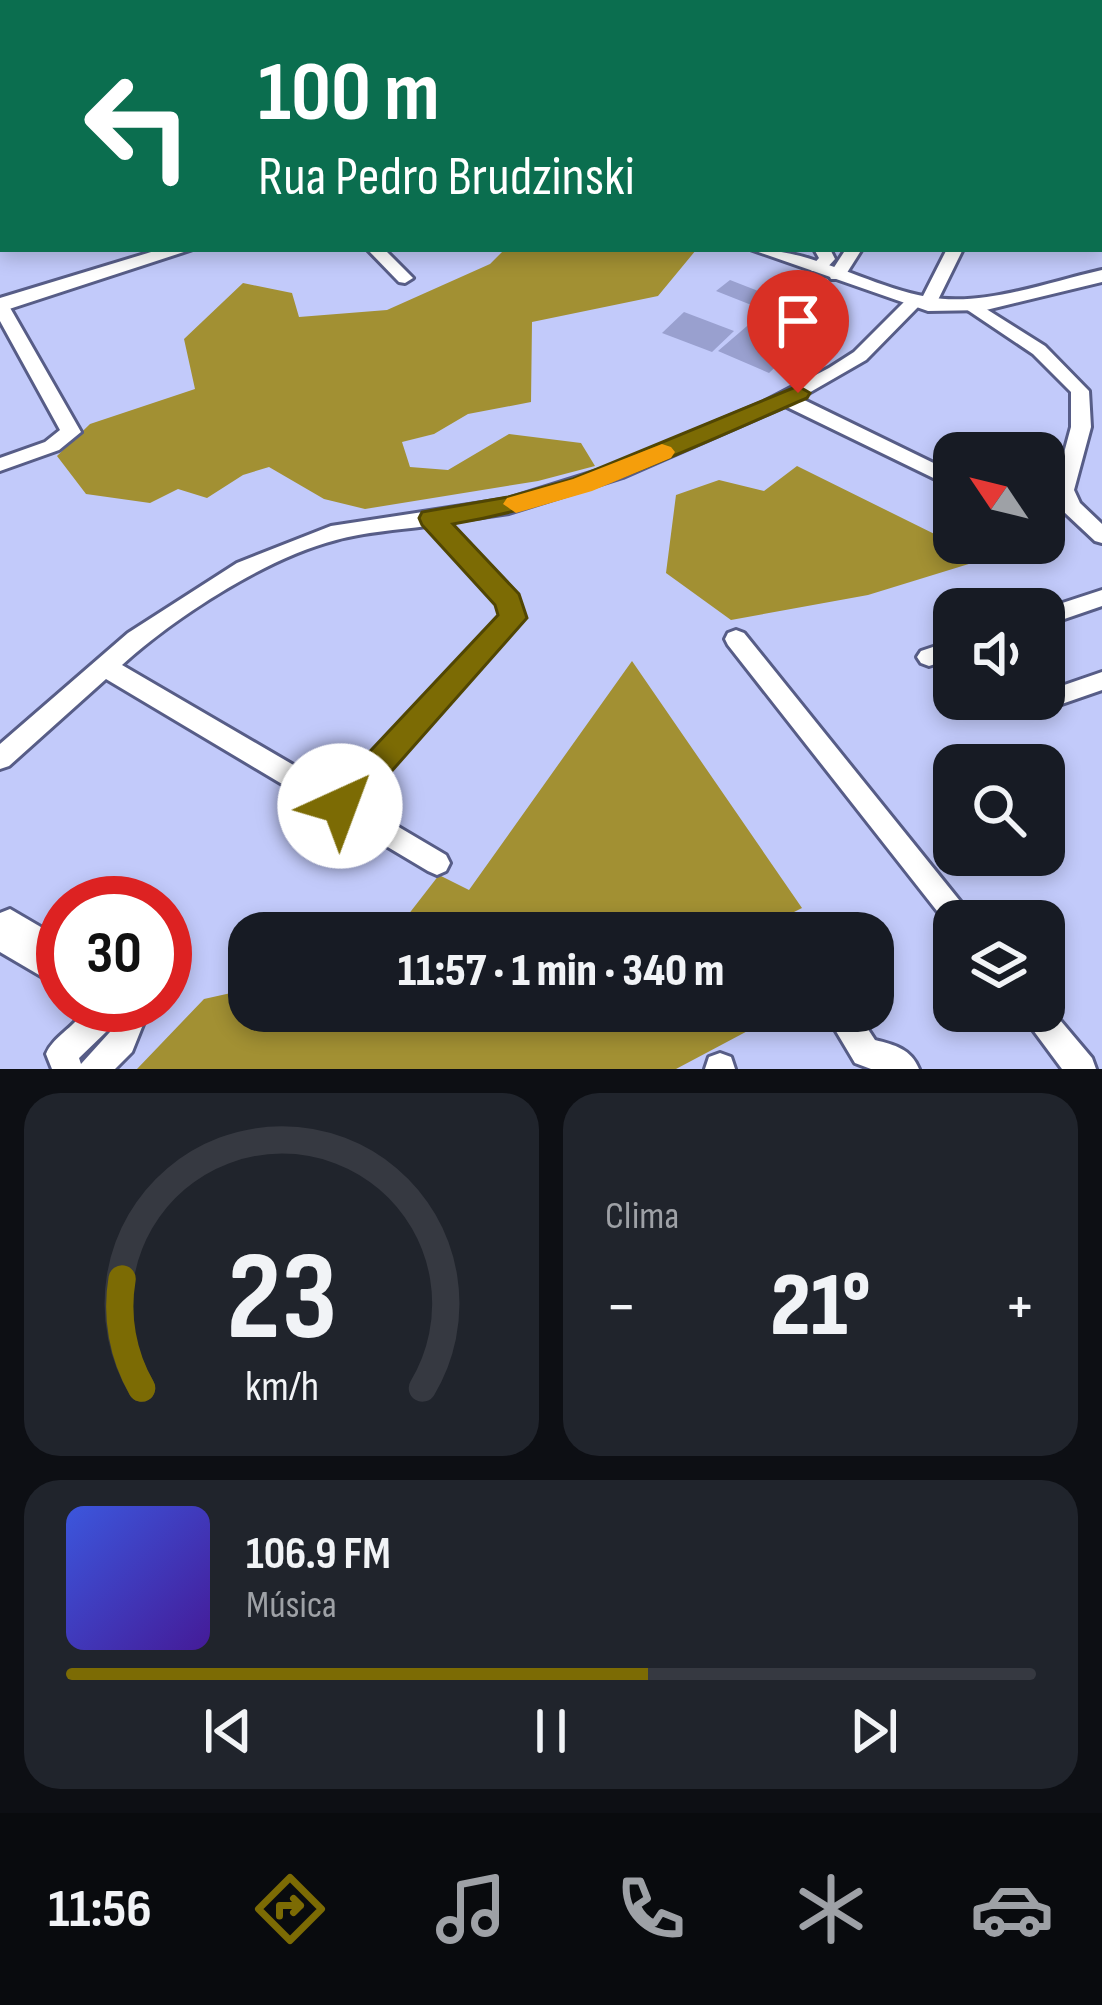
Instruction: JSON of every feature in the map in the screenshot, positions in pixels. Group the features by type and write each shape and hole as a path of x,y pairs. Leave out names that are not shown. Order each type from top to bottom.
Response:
{"main road":[{"path":"0,306 173,252"},
{"path":"773,252 826,264"},
{"path":"788,252 921,303 972,305 1102,275"}],"street":[{"path":"378,252 405,278"},
{"path":"0,759 104,666 188,601 271,556 344,530 508,506 582,485 787,399 860,356 921,303 954,252"},
{"path":"972,305 1039,350 1081,392 1102,405"},
{"path":"0,306 71,427 68,436 0,465"},
{"path":"1081,392 1081,427 1064,490 1071,507 1102,536"},
{"path":"787,399 933,471"},
{"path":"340,806 513,618 509,601 432,518"},
{"path":"1065,611 1102,598"},
{"path":"736,639 945,900"},
{"path":"929,657 933,656"},
{"path":"104,666 437,863"},
{"path":"1065,694 1102,681"},
{"path":"36,943 7,930 36,953"},
{"path":"68,1069 61,1054 85,1032"},
{"path":"94,1069 126,1032"},
{"path":"852,1032 866,1053 893,1059 904,1069"},
{"path":"1051,1032 1081,1069"}],"shaded area":[{"path":"502,252 694,252 658,296 532,322 531,402 468,414 434,434 402,442 410,467 448,470 509,434 581,443 595,466 538,481 365,509 324,499 269,467 243,475 207,498 178,489 150,503 86,494 57,456 90,424 195,389 184,339 243,283 292,293 299,317 387,310 490,264"},
{"path":"797,466 933,533 933,564 969,564 868,595 731,620 666,573 676,495 719,480 764,491"},
{"path":"632,661 802,908 794,912 410,912 439,875 469,890"},
{"path":"228,994 228,1032 746,1032 676,1069 137,1069 172,1032 192,1032 192,1012 204,999"}],"building":[{"path":"730,280 789,303 802,292 820,299 794,322 716,291"},
{"path":"684,312 734,331 712,352 662,333"},
{"path":"761,314 792,326 768,348 787,356 769,373 718,351"}],"slow traffic":[{"path":"516,504 582,485 662,452"}],"route":[{"path":"340,806 513,618 509,601 432,518 508,506 582,485 798,393"}]}
